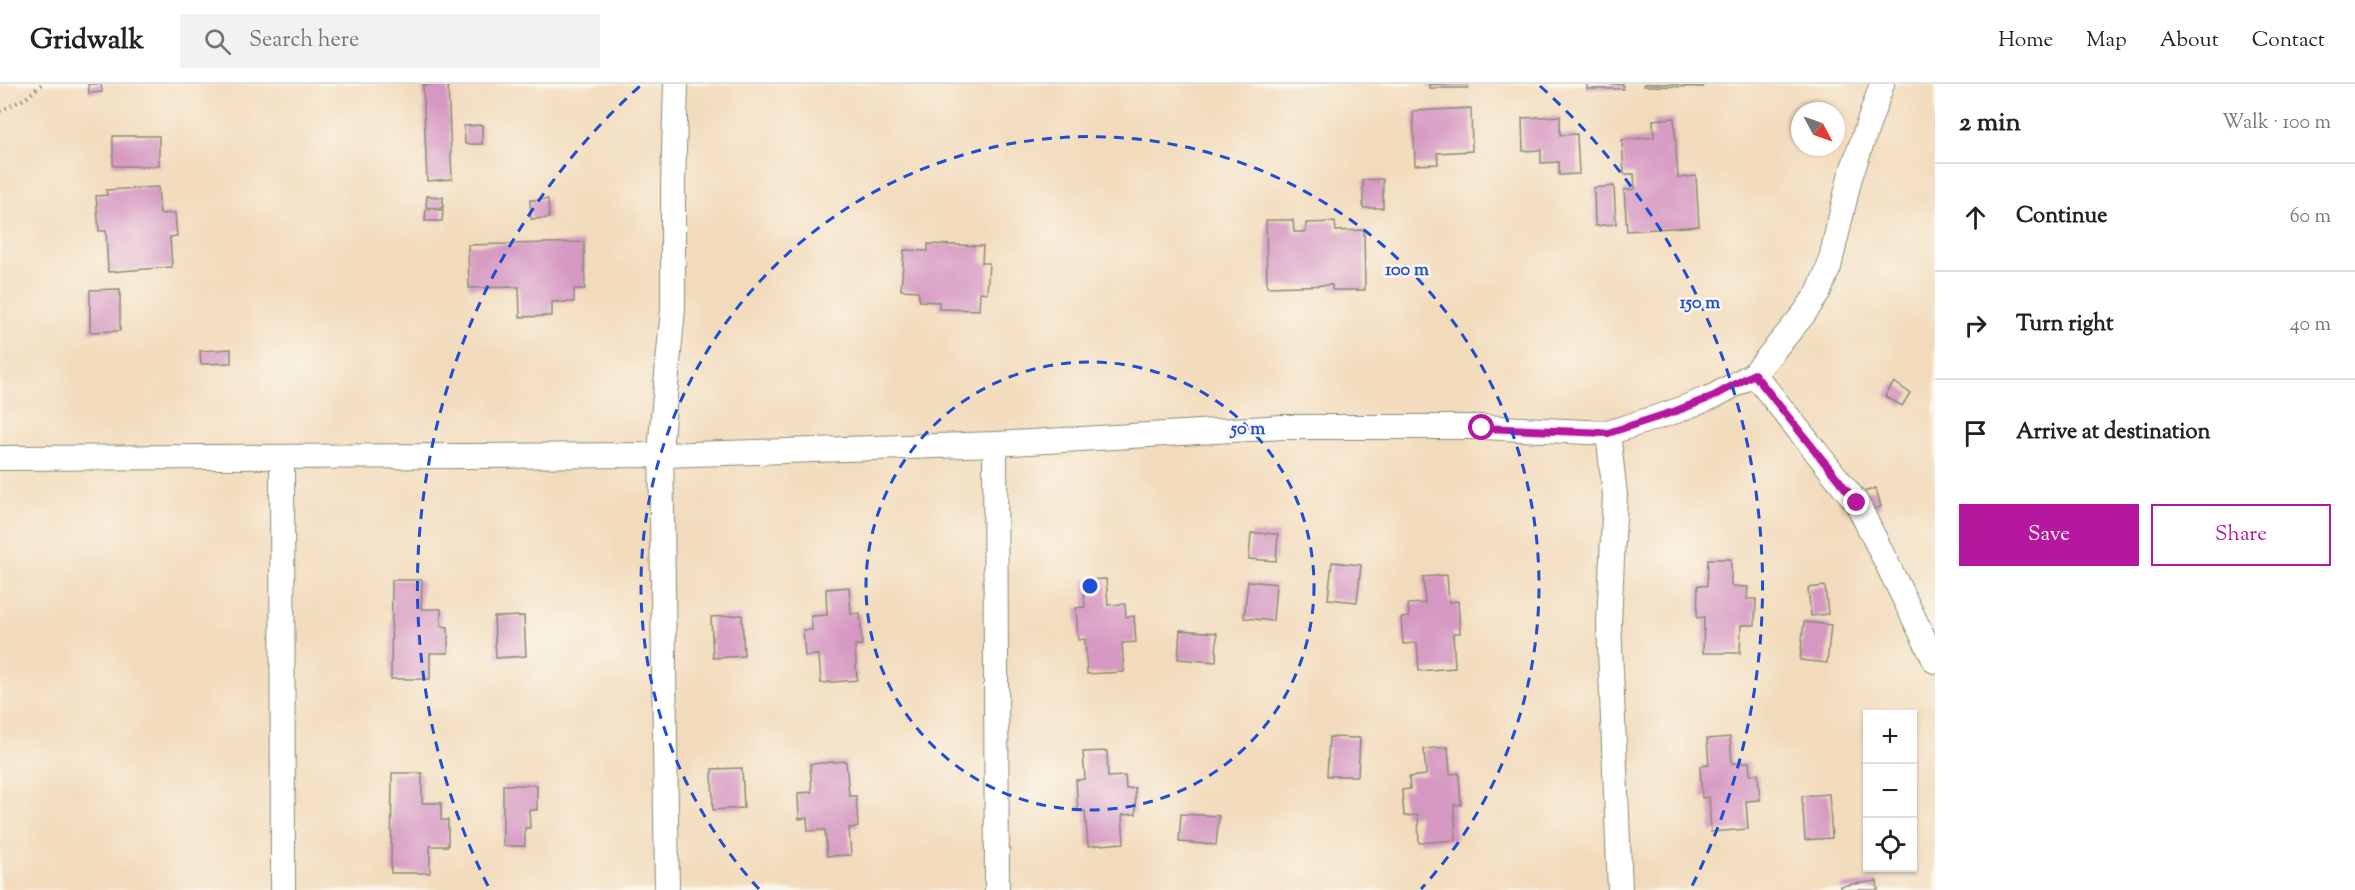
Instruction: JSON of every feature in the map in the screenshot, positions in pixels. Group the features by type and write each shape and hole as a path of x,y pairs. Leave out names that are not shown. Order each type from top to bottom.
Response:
{"street":[{"path":"667,890 661,425 670,364 674,309 673,184 676,84"},
{"path":"0,458 663,455 995,444 1282,427 1482,428 1608,433 1714,396 1754,374 1803,315 1826,276 1850,177 1882,84"},
{"path":"1754,374 1857,503 1935,661"},
{"path":"1608,433 1615,495 1609,623 1620,890"},
{"path":"995,444 997,890"},
{"path":"282,457 283,890"}],"path":[{"path":"0,111 26,98 42,84"}],"building":[{"path":"88,84 101,84 102,92 89,93"},
{"path":"448,84 452,179 427,181 423,85"},
{"path":"1429,84 1468,84 1468,88 1429,88"},
{"path":"1587,84 1623,84 1623,89 1587,89"},
{"path":"1644,84 1703,84 1703,87 1644,86"},
{"path":"1471,108 1472,151 1437,153 1438,164 1415,165 1413,111"},
{"path":"1560,116 1560,135 1577,134 1579,174 1559,175 1559,162 1541,163 1541,150 1523,151 1522,118"},
{"path":"1674,118 1678,178 1696,176 1699,226 1627,231 1624,190 1635,189 1634,174 1624,174 1622,140 1654,137 1653,120"},
{"path":"482,125 482,144 465,144 464,126"},
{"path":"113,136 159,136 159,166 113,166"},
{"path":"1383,179 1383,208 1363,208 1363,180"},
{"path":"1614,186 1616,224 1595,226 1594,188"},
{"path":"158,187 160,214 175,213 177,236 170,237 172,267 108,272 106,231 99,231 96,196 107,195 106,190"},
{"path":"427,196 443,197 443,208 426,207"},
{"path":"548,199 549,218 531,219 530,200"},
{"path":"426,209 443,210 442,221 425,221"},
{"path":"1266,220 1293,220 1294,232 1306,232 1306,223 1335,222 1336,231 1364,230 1365,290 1332,290 1332,285 1267,287"},
{"path":"584,242 585,289 574,289 574,302 552,302 552,316 520,317 519,287 469,288 468,245"},
{"path":"928,244 983,246 982,263 989,263 987,293 980,292 979,310 939,309 939,302 920,301 918,291 901,290 904,250 928,251"},
{"path":"120,289 120,331 90,332 90,290"},
{"path":"231,349 231,363 201,364 200,351"},
{"path":"1894,382 1910,393 1902,406 1885,396"},
{"path":"1876,488 1881,507 1868,510 1864,492"},
{"path":"1251,533 1278,534 1276,561 1249,559"},
{"path":"1708,559 1731,559 1731,586 1748,587 1747,599 1756,599 1755,625 1741,625 1740,653 1703,653 1704,617 1697,618 1698,585 1707,586"},
{"path":"1332,562 1361,565 1357,602 1328,599"},
{"path":"1447,575 1449,602 1458,601 1460,633 1453,633 1455,668 1419,671 1417,643 1403,644 1401,618 1409,617 1408,604 1425,603 1423,577"},
{"path":"1106,579 1108,605 1125,604 1126,617 1134,616 1136,642 1122,643 1124,672 1087,674 1085,639 1078,640 1076,608 1085,607 1083,580"},
{"path":"392,580 422,580 421,609 441,609 441,626 448,627 448,653 430,653 430,679 391,679"},
{"path":"1248,581 1276,584 1273,621 1244,618"},
{"path":"1825,586 1828,614 1811,616 1808,588"},
{"path":"849,587 851,614 860,613 862,645 855,645 857,680 821,683 819,655 805,656 803,630 812,630 811,616 827,615 826,589"},
{"path":"742,615 744,656 713,658 711,617"},
{"path":"524,616 526,656 496,658 494,617"},
{"path":"1804,622 1831,625 1827,663 1800,660"},
{"path":"1180,630 1217,633 1216,662 1178,659"},
{"path":"1329,737 1360,738 1358,776 1327,776"},
{"path":"1730,737 1732,763 1749,762 1750,775 1758,774 1760,800 1746,801 1748,829 1711,832 1709,797 1702,798 1700,766 1709,765 1707,739"},
{"path":"1448,747 1450,774 1459,773 1461,805 1454,805 1456,840 1419,843 1418,815 1404,816 1402,790 1410,789 1409,777 1426,775 1424,749"},
{"path":"1107,751 1108,777 1125,776 1126,789 1135,788 1136,814 1122,815 1124,843 1088,846 1085,811 1078,811 1076,780 1085,779 1083,752"},
{"path":"846,761 849,796 856,796 858,827 849,828 851,855 827,856 825,830 808,831 807,818 799,819 798,793 812,792 810,764"},
{"path":"742,768 744,808 713,810 712,769"},
{"path":"392,773 422,773 422,803 441,803 441,820 448,820 448,846 430,846 430,873 391,873"},
{"path":"503,785 537,785 537,810 529,810 530,828 525,828 525,846 503,846"},
{"path":"1829,794 1832,838 1805,840 1802,796"},
{"path":"1181,814 1219,816 1216,845 1179,842"},
{"path":"1877,881 1878,890 1840,890 1840,886"}],"route":[{"path":"1482,428 1608,433 1714,396 1754,374 1857,503"}]}
